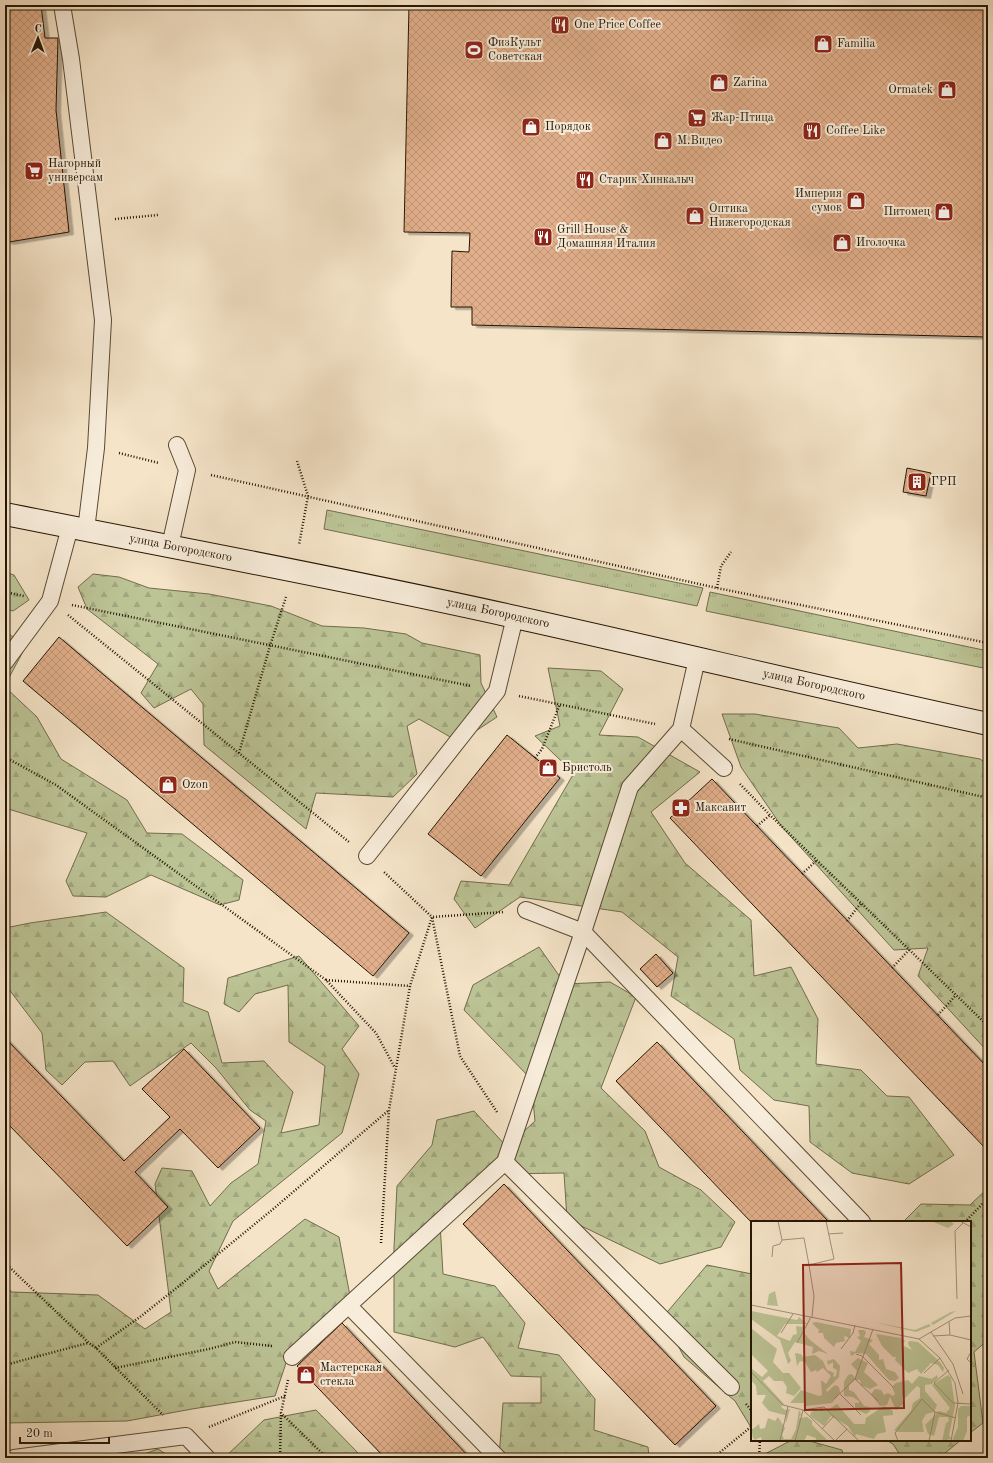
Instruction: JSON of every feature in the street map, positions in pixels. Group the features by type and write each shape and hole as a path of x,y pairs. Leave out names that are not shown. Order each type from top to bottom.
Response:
{"street":[{"name":"улица Богородского","path":"5,514 302,572 515,617 988,724"}],"lane":[{"path":"5,662 50,601 78,528 96,448 103,320 71,59 62,5"},
{"path":"170,546 187,470 177,445"},
{"path":"367,856 497,691 515,617"},
{"path":"292,1357 505,1162 583,932 630,787 681,729 698,659"},
{"path":"681,729 724,768"},
{"path":"526,910 583,932 861,1221"},
{"path":"505,1162 731,1386"},
{"path":"349,1306 498,1458"},
{"path":"14,1458 186,1436 207,1458"}],"path":[{"path":"91,221 158,215"},
{"path":"96,448 187,470 717,588 988,643"},
{"path":"717,588 721,566 731,552"},
{"path":"50,601 367,856 432,917 460,1056 513,1138"},
{"path":"239,753 270,646"},
{"path":"535,758 542,749 560,704"},
{"path":"5,757 56,785 326,980 376,1033 396,1069"},
{"path":"724,768 816,860 988,1026"},
{"path":"757,826 770,815"},
{"path":"802,874 816,860"},
{"path":"847,921 861,903"},
{"path":"432,917 526,910"},
{"path":"379,1278 389,1110 410,986 432,917"},
{"path":"892,968 909,950"},
{"path":"326,980 410,986"},
{"path":"938,1016 956,994"},
{"path":"983,1063 988,1058"},
{"path":"96,1348 140,1317 184,1282 272,1210 389,1110"},
{"path":"966,1221 988,1198"},
{"path":"5,1262 186,1436 285,1396"},
{"path":"114,1368 209,1349 235,1342 273,1346 292,1357 281,1413 280,1458"},
{"path":"5,1365 88,1343"},
{"path":"281,1413 327,1458"},
{"path":"713,1458 751,1427"},
{"path":"759,1458 760,1441"}],"green space":[{"path":"327,510 703,588 697,606 324,529"},
{"path":"5,572 14,575 29,600 13,611 5,609"},
{"path":"93,574 119,577 149,588 209,594 271,606 322,626 364,628 406,634 422,643 480,655 481,683 497,717 459,742 419,719 407,726 417,774 393,797 316,793 306,829 204,745 203,704 191,689 154,708 141,693 158,664 87,609 78,587"},
{"path":"710,592 988,651 988,669 706,611"},
{"path":"5,630 25,648 5,685"},
{"path":"548,668 601,671 623,689 599,735 638,737 700,772 651,812 685,863 751,920 754,976 791,967 818,1019 816,1064 861,1070 887,1096 909,1097 954,1155 909,1184 852,1173 810,1142 809,1106 774,1100 740,1070 734,1039 671,996 678,957 622,912 520,897 475,928 454,899 461,881 509,885 574,773 535,736 560,726"},
{"path":"5,687 37,717 61,759 127,800 147,833 182,834 243,880 239,900 220,905 151,875 106,897 73,896 66,881 87,833 5,808"},
{"path":"722,714 755,714 839,728 858,748 897,744 980,759 988,765 988,819 986,822 988,823 988,1052 918,976 928,948 894,950 782,827 741,767"},
{"path":"106,912 184,968 183,1002 208,1012 222,1063 264,1061 293,1092 281,1133 319,1125 325,1066 289,1042 288,985 255,994 239,1012 224,1004 228,978 299,956 359,1026 342,1049 359,1074 342,1133 233,1221 209,1271 218,1289 305,1219 339,1237 350,1296 290,1351 275,1396 127,1421 5,1423 5,1281 11,1292 98,1295 145,1329 171,1312 155,1184 162,1168 192,1171 210,1206 231,1183 258,1164 266,1121 250,1110 216,1068 191,1043 130,1086 113,1061 85,1062 62,1085 46,1070 42,1033 5,984 5,928"},
{"path":"539,947 565,984 610,982 636,997 601,1088 645,1131 659,1167 701,1190 735,1222 721,1247 660,1264 567,1219 564,1173 500,1174 440,1223 443,1274 495,1286 525,1323 518,1348 559,1355 595,1399 594,1430 648,1447 649,1458 499,1458 503,1403 541,1403 541,1377 511,1376 483,1337 455,1347 394,1332 394,1248 397,1186 432,1145 437,1120 474,1111 507,1147 535,1121 531,1079 464,1010 473,985"},
{"path":"988,1188 988,1340 974,1352 983,1423 971,1432 971,1221 904,1221 921,1204 970,1205"},
{"path":"707,1265 751,1274 751,1427 735,1401 684,1357 663,1317"},
{"path":"316,1410 363,1458 224,1458 264,1420"},
{"path":"790,1441 810,1441 842,1450 844,1458 757,1458"},
{"path":"888,1441 960,1441 939,1458 902,1458 893,1444"},
{"path":"158,1449 172,1458 133,1458"}],"building":[{"name":"Нагорный универсам","path":"5,5 41,5 45,38 58,38 56,110 69,232 9,242 5,240"},
{"name":"Жар-Птица","path":"409,5 988,5 988,337 472,325 472,307 451,307 452,251 469,252 470,233 404,232"},
{"name":"ГРП","path":"907,468 931,473 926,496 903,492"},
{"path":"59,637 409,933 373,976 23,681"},
{"path":"507,735 560,778 481,876 428,834"},
{"path":"712,779 988,1068 987,1150 670,818"},
{"path":"656,954 673,973 657,987 640,969"},
{"path":"5,1038 124,1161 170,1117 142,1089 184,1049 260,1128 218,1168 180,1129 135,1172 168,1207 127,1246 5,1121"},
{"path":"657,1042 828,1221 751,1222 616,1081"},
{"path":"504,1184 716,1406 675,1445 463,1224"},
{"path":"342,1323 470,1458 385,1458 297,1366"}],"place":[{"name":"One Price Coffee","path":"560,25"},
{"name":"Familia","path":"823,44"},
{"name":"ФизКульт Советская","path":"474,50"},
{"name":"Zarina","path":"719,83"},
{"name":"Ormatek","path":"947,90"},
{"name":"Жар-Птица","path":"697,118"},
{"name":"Порядок","path":"531,127"},
{"name":"Coffee Like","path":"812,131"},
{"name":"М.Видео","path":"663,141"},
{"name":"Нагорный универсам","path":"34,171"},
{"name":"Старик Хинкалыч","path":"585,180"},
{"name":"Империя сумок","path":"856,201"},
{"name":"Питомец","path":"944,212"},
{"name":"Оптика Нижегородская","path":"695,216"},
{"name":"Grill House & Домашняя Италия","path":"543,237"},
{"name":"Иголочка","path":"842,243"},
{"name":"ГРП","path":"917,482"},
{"name":"Бристоль","path":"548,768"},
{"name":"Ozon","path":"168,785"},
{"name":"Максавит","path":"681,808"},
{"name":"Мастерская стекла","path":"306,1375"}]}
